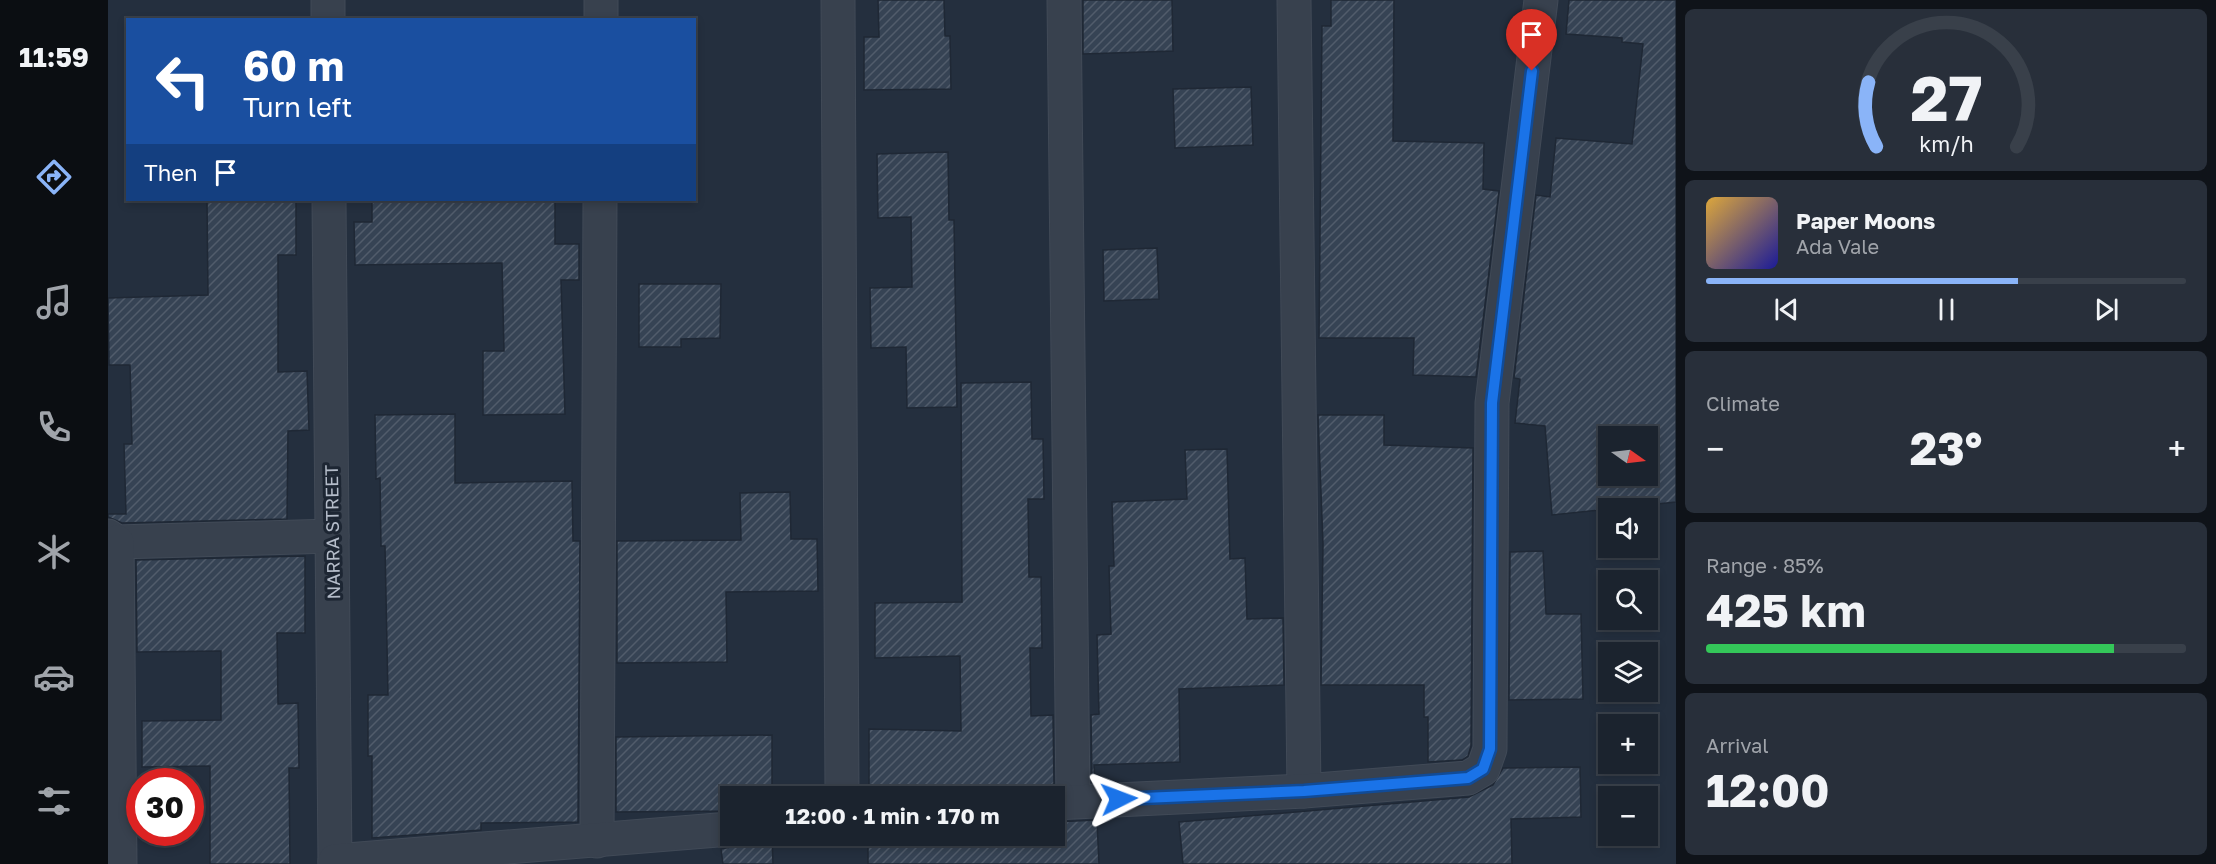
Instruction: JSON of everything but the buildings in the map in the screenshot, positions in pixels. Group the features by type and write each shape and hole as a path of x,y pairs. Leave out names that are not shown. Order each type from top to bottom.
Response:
{"street":[{"path":"328,0 328,18"},
{"path":"601,0 601,18"},
{"path":"838,0 842,786"},
{"path":"1064,0 1064,786"},
{"path":"1294,0 1304,791"},
{"path":"1065,802 1304,791 1468,778 1483,769 1490,749 1492,403 1541,0"},
{"name":"NARRA STREET","path":"329,201 335,862"},
{"path":"597,841 600,201"},
{"path":"120,864 113,539 332,536"},
{"path":"335,862 720,830"}],"route":[{"path":"1119,799 1304,791 1468,778 1483,769 1490,749 1492,403 1532,71"}]}
